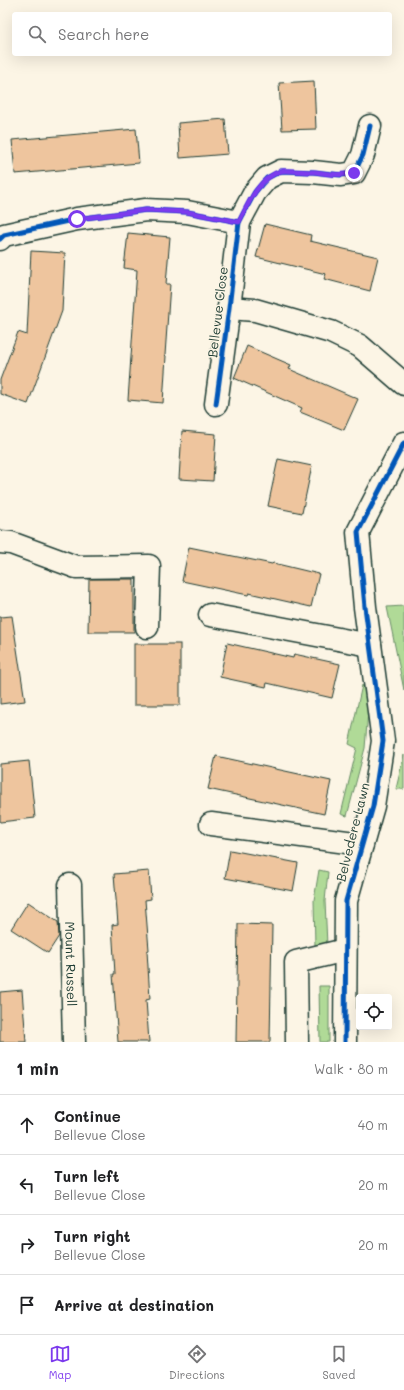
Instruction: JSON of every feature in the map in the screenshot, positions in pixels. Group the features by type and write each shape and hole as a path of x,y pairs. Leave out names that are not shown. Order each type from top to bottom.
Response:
{"street":[{"name":"Bellevue Close","path":"216,404 239,222 255,192 267,178 281,171 313,172 341,176 354,173 363,155 370,126"},
{"path":"0,239 4,235 77,219 146,210 187,212 239,222"},
{"name":"Bellevue Close","path":"229,308 255,310 331,332 360,346 404,384"},
{"name":"Belvedere Lawn","path":"344,1042 346,901 373,806 383,741 370,645 358,532 404,443"},
{"path":"0,542 11,543 76,567 149,566 147,627"},
{"path":"210,615 370,645"},
{"name":"Belvedere Lawn","path":"211,824 362,844"},
{"name":"Mount Russell","path":"70,885 74,1042"},
{"path":"297,1042 296,962 345,950"}],"green space":[{"path":"404,606 404,690 387,607"},
{"path":"362,685 369,699 365,748 347,816 341,814 357,748 349,744"},
{"path":"404,755 404,789 396,789"},
{"path":"319,870 328,872 325,901 327,945 315,946 314,900"},
{"path":"319,986 329,986 329,1042 320,1042"}],"building":[{"path":"314,81 316,129 282,130 279,83"},
{"path":"225,119 228,154 180,158 178,123"},
{"path":"136,129 139,163 15,174 12,140"},
{"path":"265,224 311,235 310,241 378,257 370,291 324,279 326,274 256,257"},
{"path":"128,233 170,237 166,284 170,284 163,403 128,400 137,270 124,268"},
{"path":"31,251 65,253 62,311 28,404 0,394 0,380 18,332 27,335"},
{"path":"247,346 291,365 289,369 358,399 344,430 300,412 302,408 234,378"},
{"path":"182,431 216,434 213,481 179,479"},
{"path":"278,459 312,466 302,513 268,506"},
{"path":"189,547 273,563 319,574 311,607 249,593 248,595 182,581"},
{"path":"89,579 134,579 134,632 88,632"},
{"path":"12,616 25,701 0,704 0,617"},
{"path":"227,643 293,658 294,654 340,664 332,698 267,683 266,687 220,677"},
{"path":"134,644 180,644 180,705 134,705"},
{"path":"216,756 331,781 324,814 208,789"},
{"path":"29,761 35,818 0,822 0,764"},
{"path":"230,850 298,863 293,891 225,878"},
{"path":"149,871 151,899 145,900 149,950 147,951 150,999 146,1000 149,1042 118,1042 113,974 115,974 112,925 118,924 114,874"},
{"path":"28,902 58,922 59,936 48,953 11,929"},
{"path":"238,924 272,925 270,1042 236,1042"},
{"path":"22,990 26,1042 0,1042 0,992"}],"cycle path":[{"path":"216,404 239,222 255,192 267,178 281,171 341,175 354,173 363,155 370,126"},
{"path":"0,239 4,235 77,219 146,210 187,212 239,222"},
{"path":"345,1042 346,901 373,806 383,741 365,607 358,532 404,443"}],"route":[{"path":"77,219 146,210 187,212 239,222 255,192 267,178 281,171 313,172 341,176 354,173"}]}
